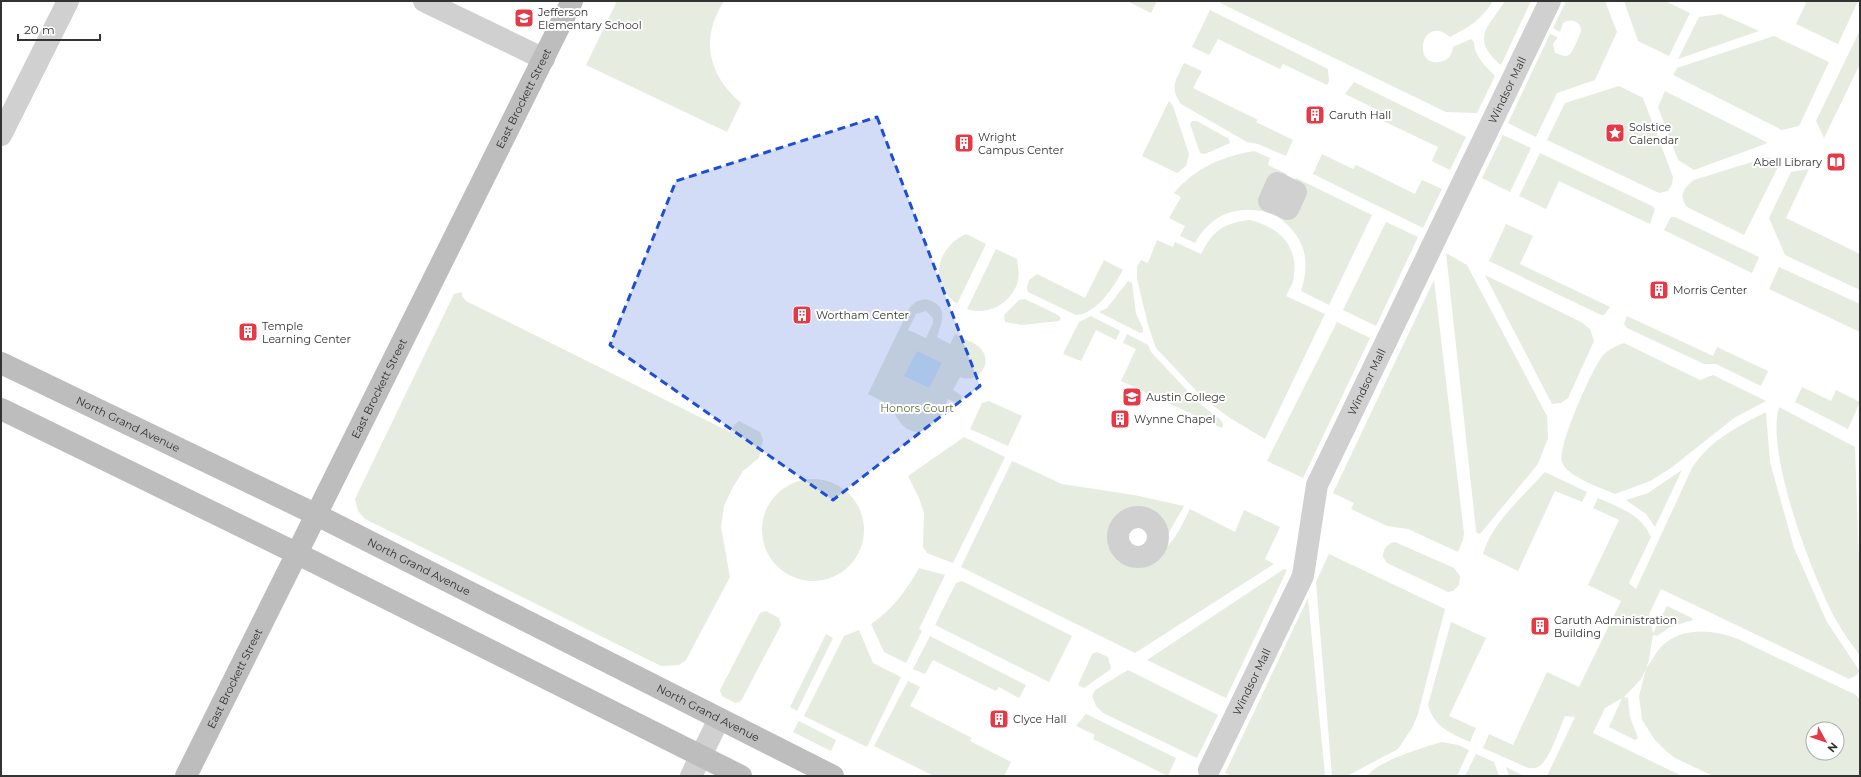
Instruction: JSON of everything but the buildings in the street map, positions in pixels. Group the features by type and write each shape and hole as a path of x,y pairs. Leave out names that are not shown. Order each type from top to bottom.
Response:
{"main road":[{"name":"East Brockett Street","path":"186,776 315,514 572,1"},
{"name":"North Grand Avenue","path":"1,363 315,514 833,776"},
{"path":"1,408 296,553 741,776"}],"street":[{"path":"1,135 68,1"},
{"path":"424,1 544,59"},
{"name":"Windsor Mall","path":"1209,770 1303,576 1317,485 1550,1"},
{"path":"691,776 719,719"}],"highlighted area":[{"path":"877,117 980,386 833,500 610,345 676,181"}],"green space":[{"path":"617,1 724,1 716,15 710,42 711,55 721,80 741,103 727,132 586,65"},
{"path":"1127,1 1157,1 1151,13"},
{"path":"1221,1 1493,1 1479,18 1463,30 1450,37 1440,31 1432,32 1426,37 1423,44 1423,52 1426,58 1433,62 1443,61 1450,56 1453,47 1471,39 1474,42 1478,57 1495,76 1477,113 1446,112 1220,3"},
{"path":"1505,1 1531,1 1501,65 1491,56 1484,40 1488,26"},
{"path":"1566,1 1605,1 1617,32 1595,80 1557,93 1536,137 1508,123 1550,34 1558,37 1553,44 1555,53 1565,56 1568,55 1571,53 1576,43 1581,31 1581,27 1577,22 1572,20 1566,21 1563,23 1560,32 1553,28"},
{"path":"1624,1 1665,1 1690,13 1669,56 1638,41"},
{"path":"1807,1 1858,1 1838,44 1796,24"},
{"path":"1210,10 1328,69 1329,81 1327,85 1283,64 1280,69 1218,39 1209,55 1192,47"},
{"path":"1721,14 1759,31 1678,59 1699,17"},
{"path":"1860,30 1860,64 1824,138 1816,121"},
{"path":"1774,36 1829,62 1799,126 1782,130 1673,75 1677,68"},
{"path":"1184,63 1202,71 1193,88 1258,120 1256,122 1293,140 1286,156 1258,144 1247,142 1181,104 1175,93 1175,84"},
{"path":"1354,82 1466,137 1450,170 1432,161 1438,147 1379,119 1382,112 1345,94"},
{"path":"1619,86 1643,98 1673,177 1672,184 1668,191 1659,193 1547,140 1565,103"},
{"path":"1665,91 1768,143 1694,170 1678,160 1658,107"},
{"path":"1169,101 1173,106 1189,154 1186,166 1177,173 1142,156"},
{"path":"1192,121 1197,121 1229,139 1230,143 1205,154 1200,153 1190,124"},
{"path":"1503,135 1531,148 1510,192 1482,178"},
{"path":"1254,151 1270,158 1268,165 1287,174 1269,213 1247,210 1226,214 1217,218 1209,225 1195,243 1180,236 1185,226 1169,218 1181,197 1174,193 1182,184 1210,164 1231,156"},
{"path":"1540,153 1652,206 1655,209 1650,224 1559,181 1546,209 1519,196"},
{"path":"1322,154 1353,169 1356,165 1415,194 1422,180 1442,189 1423,228 1313,174"},
{"path":"1768,157 1778,167 1744,235 1687,207 1684,203 1683,192 1694,180"},
{"path":"1809,169 1786,218 1860,254 1860,290 1785,255 1769,218 1791,172"},
{"path":"1296,178 1372,215 1329,305 1301,291 1305,269 1303,249 1294,232 1277,216"},
{"path":"1671,217 1675,217 1759,257 1752,273 1664,230"},
{"path":"1250,220 1271,228 1286,241 1291,249 1294,259 1294,269 1292,283 1286,296 1325,314 1265,439 1230,418 1203,398 1156,348 1148,325 1137,279 1137,267 1141,260 1148,263 1157,240 1173,247 1175,242 1201,254 1210,239 1220,229 1233,223"},
{"path":"1386,222 1418,237 1376,326 1343,310"},
{"path":"1506,224 1533,236 1520,264 1610,307 1604,315 1601,315 1489,261"},
{"path":"966,234 986,244 957,304 948,296 942,286 939,276 939,266 942,257 948,248 956,240"},
{"path":"996,249 1017,259 1018,278 1014,291 997,307 982,311 967,309"},
{"path":"1446,253 1467,265 1547,416 1548,438 1538,464 1480,534 1477,533 1476,530"},
{"path":"1104,260 1123,270 1110,291 1098,305 1084,313 1076,315 1028,292 1027,287 1029,280 1037,274 1085,298"},
{"path":"1779,267 1860,304 1860,332 1769,289"},
{"path":"1485,275 1581,322 1590,329 1594,341 1568,398 1561,403 1552,404"},
{"path":"1434,280 1464,533 1458,552 1408,529 1387,526 1351,509 1354,503 1333,493"},
{"path":"1128,281 1132,283 1136,314 1143,328 1143,332 1140,333 1099,312 1107,308"},
{"path":"462,292 462,296 466,301 730,432 739,421 760,432 763,440 759,458 743,471 724,506 721,527 730,577 686,660 679,665 661,666 365,519 358,511 355,499 454,294"},
{"name":"Honors Court","path":"925,299 938,305 941,309 942,319 937,337 950,344 955,334 979,347 985,356 984,367 977,376 966,379 960,377 953,390 962,396 959,404 948,399 942,414 937,421 926,430 919,432 907,429 902,425 895,414 894,407 868,394 910,307 917,301","holes":["926,311 933,318 933,323 926,338 908,330 916,314"]},
{"path":"1025,299 1058,315 1061,318 1059,321 1022,325 1005,322 1004,315 1019,300"},
{"path":"1091,316 1120,331 1116,340 1096,330 1081,361 1063,354 1079,322"},
{"path":"1627,316 1713,356 1717,347 1768,371 1761,386 1716,364 1704,364 1627,328 1624,324"},
{"path":"1337,322 1370,338 1303,478 1267,461"},
{"path":"1127,334 1148,345 1151,352 1199,403 1221,420 1223,424 1222,428 1121,381 1136,349 1123,343"},
{"path":"1624,343 1700,380 1713,375 1766,401 1734,418 1671,468 1650,481 1615,494 1585,481 1570,472 1562,462 1562,454 1576,410 1596,366 1608,351"},
{"path":"1802,387 1831,401 1836,390 1860,402 1848,429 1795,402"},
{"path":"989,401 1022,416 1008,446 970,429 982,403"},
{"path":"1779,407 1855,447 1860,592 1860,656 1839,625 1826,601 1804,546 1785,484 1779,454 1776,428"},
{"path":"1766,412 1770,462 1794,548 1827,622 1859,671 1857,675 1849,679 1661,589 1649,614 1653,633 1667,606 1692,618 1693,620 1670,627 1657,636 1653,635 1649,660 1646,668 1660,648 1677,636 1697,632 1718,633 1738,639 1856,695 1860,700 1860,776 1713,776 1675,758 1655,740 1642,720 1639,696 1646,669 1641,679 1624,697 1628,698 1630,717 1638,738 1635,740 1609,727 1622,698 1605,708 1593,733 1682,776 1547,776 1575,717 1565,716 1545,761 1535,768 1526,767 1483,748 1489,734 1513,745 1547,672 1579,687 1621,601 1588,585 1619,520 1593,508 1598,498 1636,517 1647,529 1651,537 1629,583 1636,589 1692,468 1707,450 1735,429"},
{"path":"964,437 1005,457 953,563 927,553 923,547 924,513 919,498 908,476"},
{"path":"1012,461 1062,484 1134,495 1184,506 1167,536 1156,546 1158,535 1151,522 1139,517 1129,519 1122,525 1118,534 1118,543 1122,551 1130,556 1143,557 1154,555 1168,546 1182,525 1190,509 1235,532 1244,510 1280,527 1265,559 1274,564 1135,653 961,567"},
{"path":"1682,470 1655,527 1646,514 1626,500 1648,493"},
{"path":"1545,472 1587,492 1582,502 1555,491 1518,571 1483,554 1493,532 1509,510"},
{"path":"813,479 832,483 849,494 860,511 864,530 860,549 849,566 832,577 813,581 794,577 777,566 766,549 762,530 766,511 777,494 794,483"},
{"path":"1395,542 1454,568 1460,576 1459,585 1453,591 1448,592 1387,563 1383,557 1384,551 1388,545"},
{"path":"1329,554 1445,609 1418,714 1412,728 1398,749 1347,776 1332,776 1316,582"},
{"path":"919,568 945,575 919,629 922,631 906,663 884,652 871,624 886,612 898,599"},
{"path":"1284,569 1287,570 1226,698 1147,660"},
{"path":"962,581 1072,636 1049,682 935,625 956,583"},
{"path":"1308,598 1325,776 1232,776 1225,773"},
{"path":"766,611 779,618 781,625 741,701 735,703 722,696 720,690 760,613"},
{"path":"1451,622 1486,638 1449,716 1476,728 1470,742 1450,732 1439,724 1434,719 1428,705"},
{"path":"859,630 873,663 901,677 867,747 804,716 844,636"},
{"path":"826,634 833,638 797,711 790,707"},
{"path":"930,636 1026,685 1019,698 999,687 996,691 933,660 925,674 913,669"},
{"path":"1097,652 1108,657 1111,669 1084,688 1078,685 1092,654"},
{"path":"1128,670 1218,715 1197,758 1103,713 1096,706 1092,696 1095,690"},
{"path":"908,681 920,687 910,706 972,738 970,741 1011,762 1004,776 934,776 874,746"},
{"path":"1086,714 1176,758 1168,776 1093,739 1095,735 1076,726"},
{"path":"799,721 836,740 831,751 793,732"},
{"path":"1442,742 1458,745 1469,750 1457,776 1367,776 1373,770 1391,760"},
{"path":"1476,754 1494,762 1499,776 1465,776"},
{"path":"1506,767 1524,776 1509,776"}],"water":[{"path":"917,351 942,363 929,388 904,376"}],"place":[{"name":"Jefferson Elementary School","path":"524,18"},
{"name":"Caruth Hall","path":"1315,115"},
{"name":"Solstice Calendar","path":"1615,133"},
{"name":"Wright Campus Center","path":"964,143"},
{"name":"Abell Library","path":"1836,162"},
{"name":"Morris Center","path":"1659,290"},
{"name":"Wortham Center","path":"802,315"},
{"name":"Temple Learning Center","path":"248,332"},
{"name":"Austin College","path":"1132,397"},
{"name":"Wynne Chapel","path":"1120,419"},
{"name":"Caruth Administration Building","path":"1540,626"},
{"name":"Clyce Hall","path":"999,719"}]}
